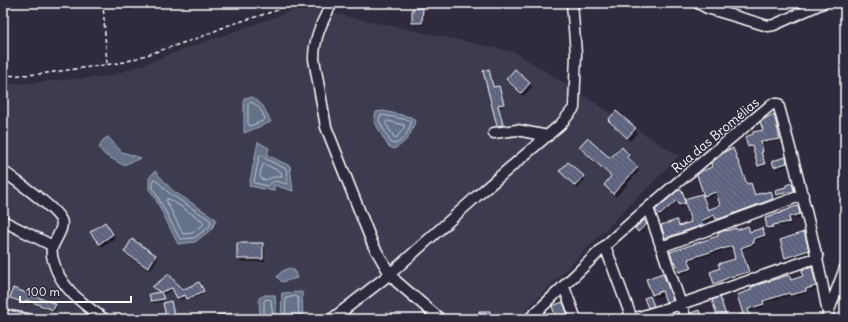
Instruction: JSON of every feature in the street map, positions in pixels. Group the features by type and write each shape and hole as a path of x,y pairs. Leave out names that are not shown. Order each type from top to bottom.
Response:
{"street":[{"path":"332,3 316,35 314,48 314,59 326,127 373,245 390,274 397,282 440,319"},
{"path":"332,319 390,274 477,196 548,136 561,124 574,108 576,54 572,3"},
{"path":"698,3 707,8 768,26 774,25 823,3"},
{"name":"Rua das Bromélias","path":"529,319 605,246 772,104 778,104 780,108 818,257 828,316"},
{"path":"494,133 517,130 548,136"},
{"path":"3,171 46,204 61,220 62,227 51,251 56,271 62,282 78,301 104,319"},
{"path":"662,248 803,196"},
{"path":"648,208 686,319"},
{"path":"3,221 53,246"},
{"path":"605,246 632,319 681,304 818,257"},
{"path":"828,316 845,269"},
{"path":"564,287 576,319"},
{"path":"3,315 27,319"}],"path":[{"path":"103,3 107,66"},
{"path":"3,76 40,74 107,66 125,62 201,37 226,26 278,10 285,3"}],"shaded area":[{"path":"303,7 515,52 679,156 517,319 3,319 3,85 110,76"}],"water":[{"path":"253,97 263,106 271,122 244,133 244,98"},
{"path":"383,111 411,117 415,121 408,138 394,149 388,146 374,121 376,112"},
{"path":"108,137 122,152 141,158 123,165 105,155 99,148 103,140"},
{"path":"258,142 269,148 267,155 290,166 293,191 274,185 274,191 249,186"},
{"path":"155,171 172,190 216,219 212,229 195,242 178,244 149,189 149,178"},
{"path":"289,268 294,270 297,278 282,282 277,277 281,272"},
{"path":"302,292 303,319 281,319 282,293"},
{"path":"265,295 275,295 277,319 260,319 259,298"}],"building":[{"path":"423,8 422,23 412,23 412,9"},
{"path":"489,69 493,87 499,86 504,104 498,105 503,125 497,126 483,71"},
{"path":"515,69 530,83 521,93 506,79"},
{"path":"616,111 636,128 627,138 608,120"},
{"path":"774,114 780,139 761,142 763,152 761,152 765,164 758,166 752,145 748,147 745,137 753,134 753,132 763,130 760,122"},
{"path":"587,138 610,158 622,147 629,155 627,157 638,167 613,194 604,185 611,176 579,147"},
{"path":"733,148 747,184 751,183 755,195 771,191 773,199 719,219 716,219 714,215 701,221 703,225 665,238 661,225 677,220 679,226 691,222 684,199 702,194 708,210 720,205 716,192 704,196 697,175 712,167 711,163 726,151"},
{"path":"786,157 787,163 774,167 772,161"},
{"path":"568,162 584,176 575,186 559,171"},
{"path":"792,183 794,191 776,195 775,190 786,187 786,185"},
{"path":"682,190 686,203 679,205 677,200 660,215 655,210 677,191"},
{"path":"798,206 800,214 789,217 790,222 773,225 773,227 767,228 765,218"},
{"path":"644,220 647,224 638,232 635,228"},
{"path":"105,222 113,234 99,244 90,232"},
{"path":"748,226 750,232 762,228 765,235 753,239 754,243 741,248 749,272 730,277 714,284 710,272 720,268 718,264 735,259 732,246 688,259 692,268 679,272 675,261 673,262 670,252 718,236 718,233 726,230 736,228 737,230"},
{"path":"804,232 809,250 785,258 780,240"},
{"path":"132,239 156,255 148,268 124,252"},
{"path":"237,243 263,243 263,259 237,259"},
{"path":"812,266 816,286 806,289 806,291 790,295 789,293 763,301 764,304 748,309 751,319 732,319 743,314 737,295 751,290 751,287 782,277 789,275 791,280 803,276 802,270"},
{"path":"663,273 673,300 666,302 662,291 652,295 646,279"},
{"path":"169,274 182,290 199,282 204,291 187,299 185,295 177,298 172,288 161,292 164,299 151,301 149,294 160,292 152,287"},
{"path":"13,288 56,304 53,310 26,300 24,303 10,298"},
{"path":"650,296 654,306 648,308 644,298"},
{"path":"720,297 727,319 718,319 712,300"},
{"path":"171,301 174,315 166,316 163,303"},
{"path":"563,302 569,318 556,319 552,306"},
{"path":"699,310 702,319 693,319 691,313"},
{"path":"479,311 490,311 490,319 479,319"},
{"path":"239,313 239,319 218,319 217,315"}]}
